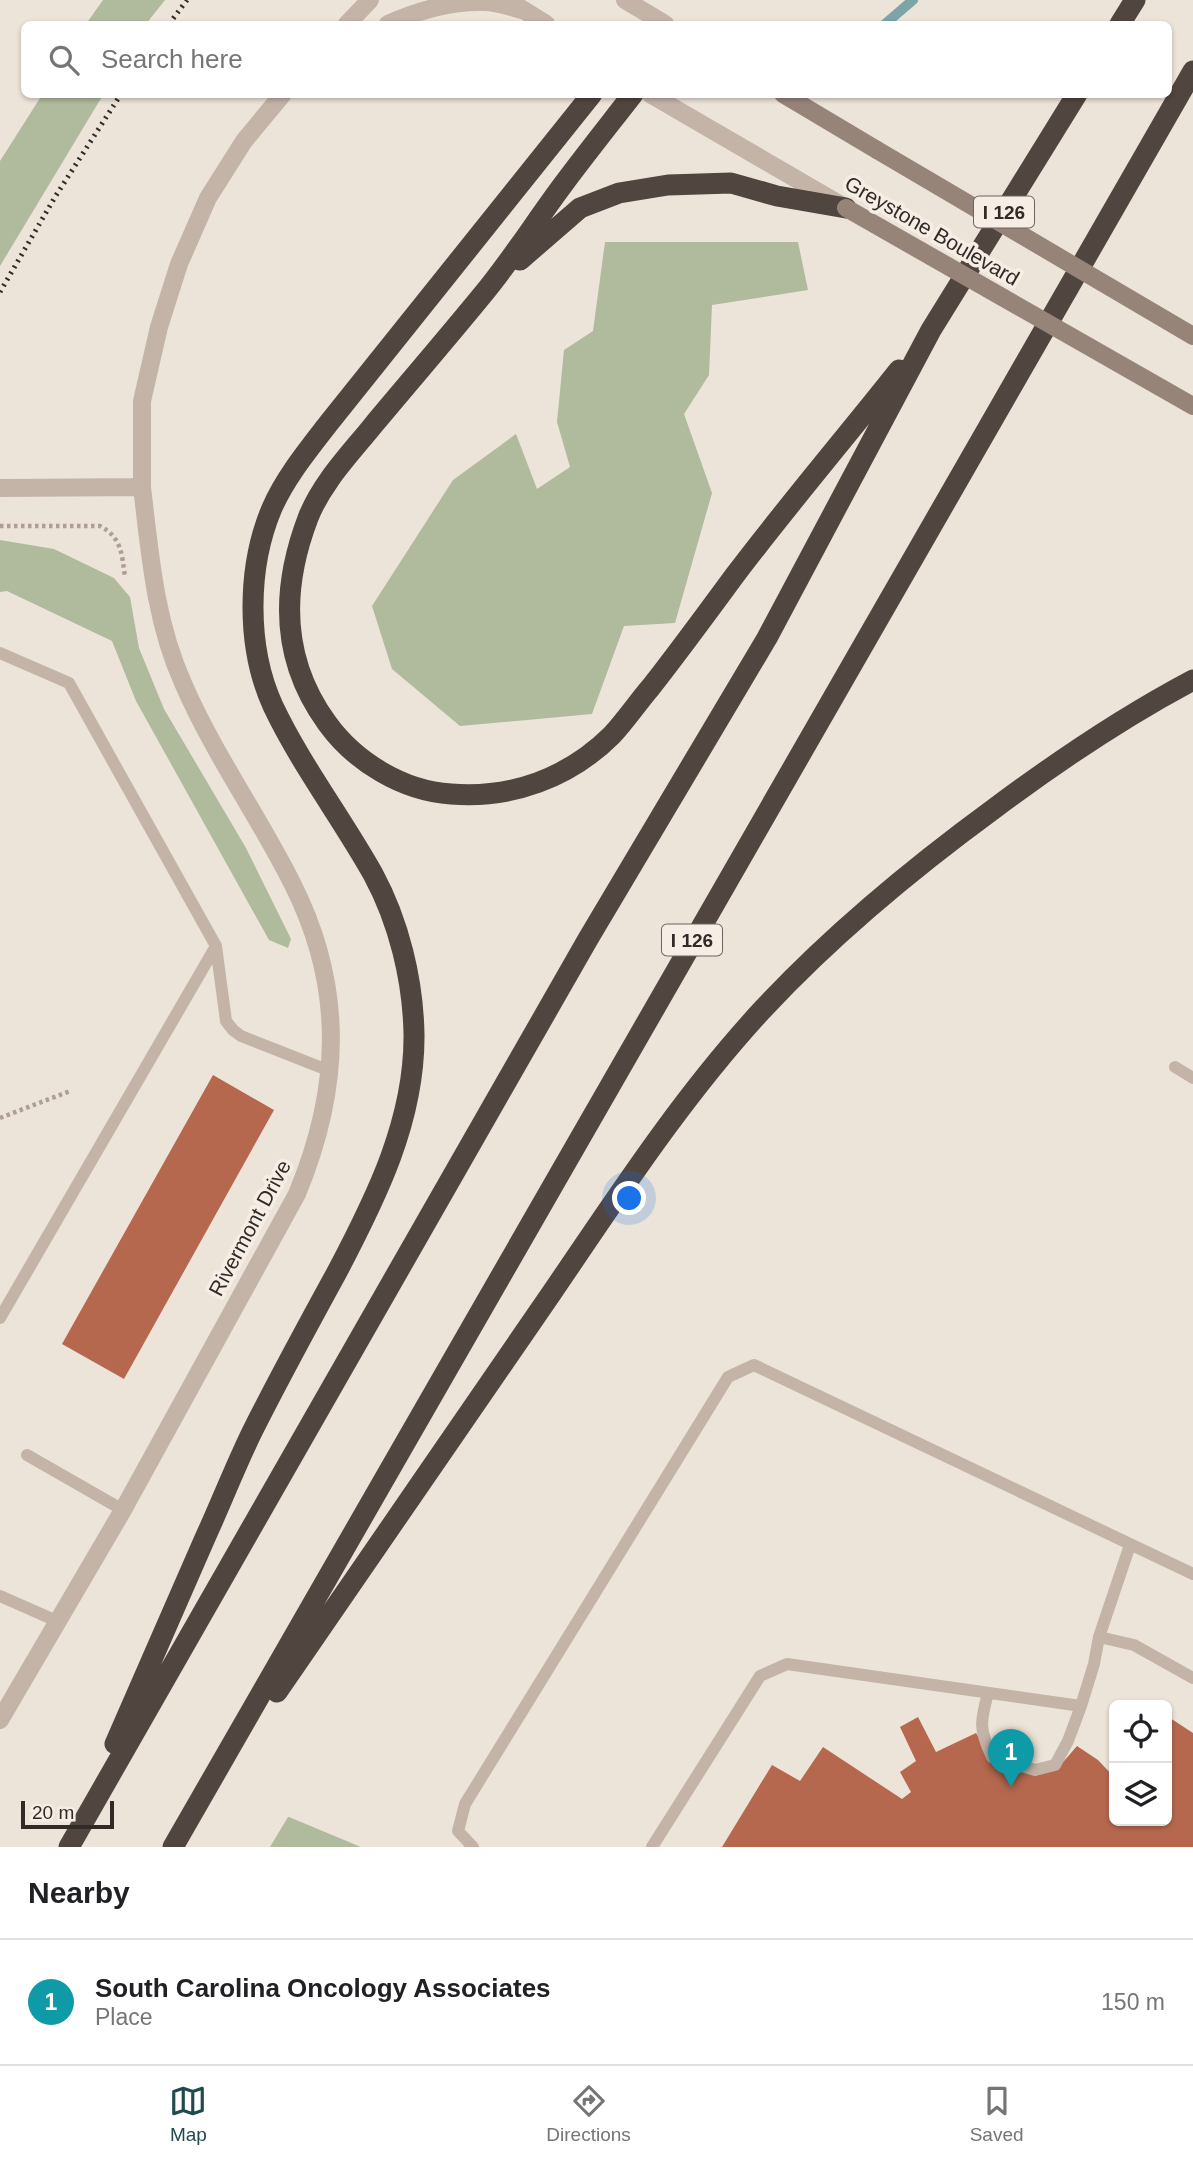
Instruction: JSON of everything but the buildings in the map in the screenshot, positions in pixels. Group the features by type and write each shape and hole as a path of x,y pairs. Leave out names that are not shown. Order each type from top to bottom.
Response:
{"highway":[{"path":"1122,21 1135,0"},
{"name":"I 126","path":"173,1847 1193,71"},
{"path":"70,1846 251,1434 375,1199 392,1157 412,1076 414,1034 411,990 397,932 374,877 272,704 259,660 252,603 257,552 273,506 328,424 589,98"},
{"path":"630,98 487,289 331,477 310,513 293,561 289,604 293,656 304,688 329,727 362,759 399,782 434,793 467,796 506,793 543,782 580,761 612,735 689,639 735,575 931,330"},
{"name":"I 126","path":"70,1846 588,939 767,638 931,330 1075,98"},
{"path":"487,289 580,208 619,193 668,185 731,183 776,196 846,208"},
{"path":"195,1812 645,1157 712,1069 764,1008 844,929 930,857 1054,764 1145,705 1193,680"}],"main road":[{"name":"Greystone Boulevard","path":"790,98 1193,336"},
{"name":"Greystone Boulevard","path":"846,208 1193,406"}],"street":[{"path":"350,21 370,0"},
{"path":"625,0 660,21"},
{"path":"397,21 428,10 486,2 515,5 541,21"},
{"path":"244,141 280,98"},
{"path":"244,141 292,98"},
{"name":"Greystone Boulevard","path":"657,98 846,208"},
{"name":"Rivermont Drive","path":"0,1720 123,1510 297,1194 313,1155 330,1072 331,1016 323,965 309,920 293,884 205,730 182,681 155,596 142,487 142,401 159,327 179,264 208,198 244,141"},
{"path":"0,488 142,487"}],"lane":[{"path":"0,653 69,683 216,946 226,1021 233,1030 241,1036 330,1072"},
{"path":"0,1318 216,946"},
{"path":"1175,1067 1193,1078"},
{"path":"473,1847 458,1831 465,1804 728,1377 754,1365 1193,1574"},
{"path":"26,1455 123,1510"},
{"path":"988,1693 981,1734 992,1757 1035,1770 1055,1765 1068,1741 1081,1706 1099,1637 1130,1545"},
{"path":"0,1596 59,1622"},
{"path":"1099,1637 1135,1645 1193,1678"},
{"path":"652,1847 760,1676 787,1664 1081,1706"}],"path":[{"path":"0,526 100,526 113,535 121,548 125,577"},
{"path":"0,1118 70,1091"}],"green space":[{"path":"103,0 165,0 148,21 88,21"},
{"path":"40,98 101,98 0,266 0,161"},
{"path":"605,242 798,242 808,290 712,305 709,375 684,414 712,493 675,623 624,626 592,714 460,726 392,669 372,606 453,480 516,434 537,489 570,467 557,422 564,350 593,331"},
{"path":"0,540 54,549 114,578 130,597 139,648 164,709 246,848 291,939 288,948 269,940 136,701 112,641 7,591 0,592"},
{"path":"289,1817 361,1847 270,1847"}],"waterway":[{"path":"888,21 913,0"}],"railway":[{"path":"171,21 187,0"},
{"path":"0,292 55,197 118,98"}],"place":[{"name":"South Carolina Oncology Associates","path":"1011,1787"}]}
